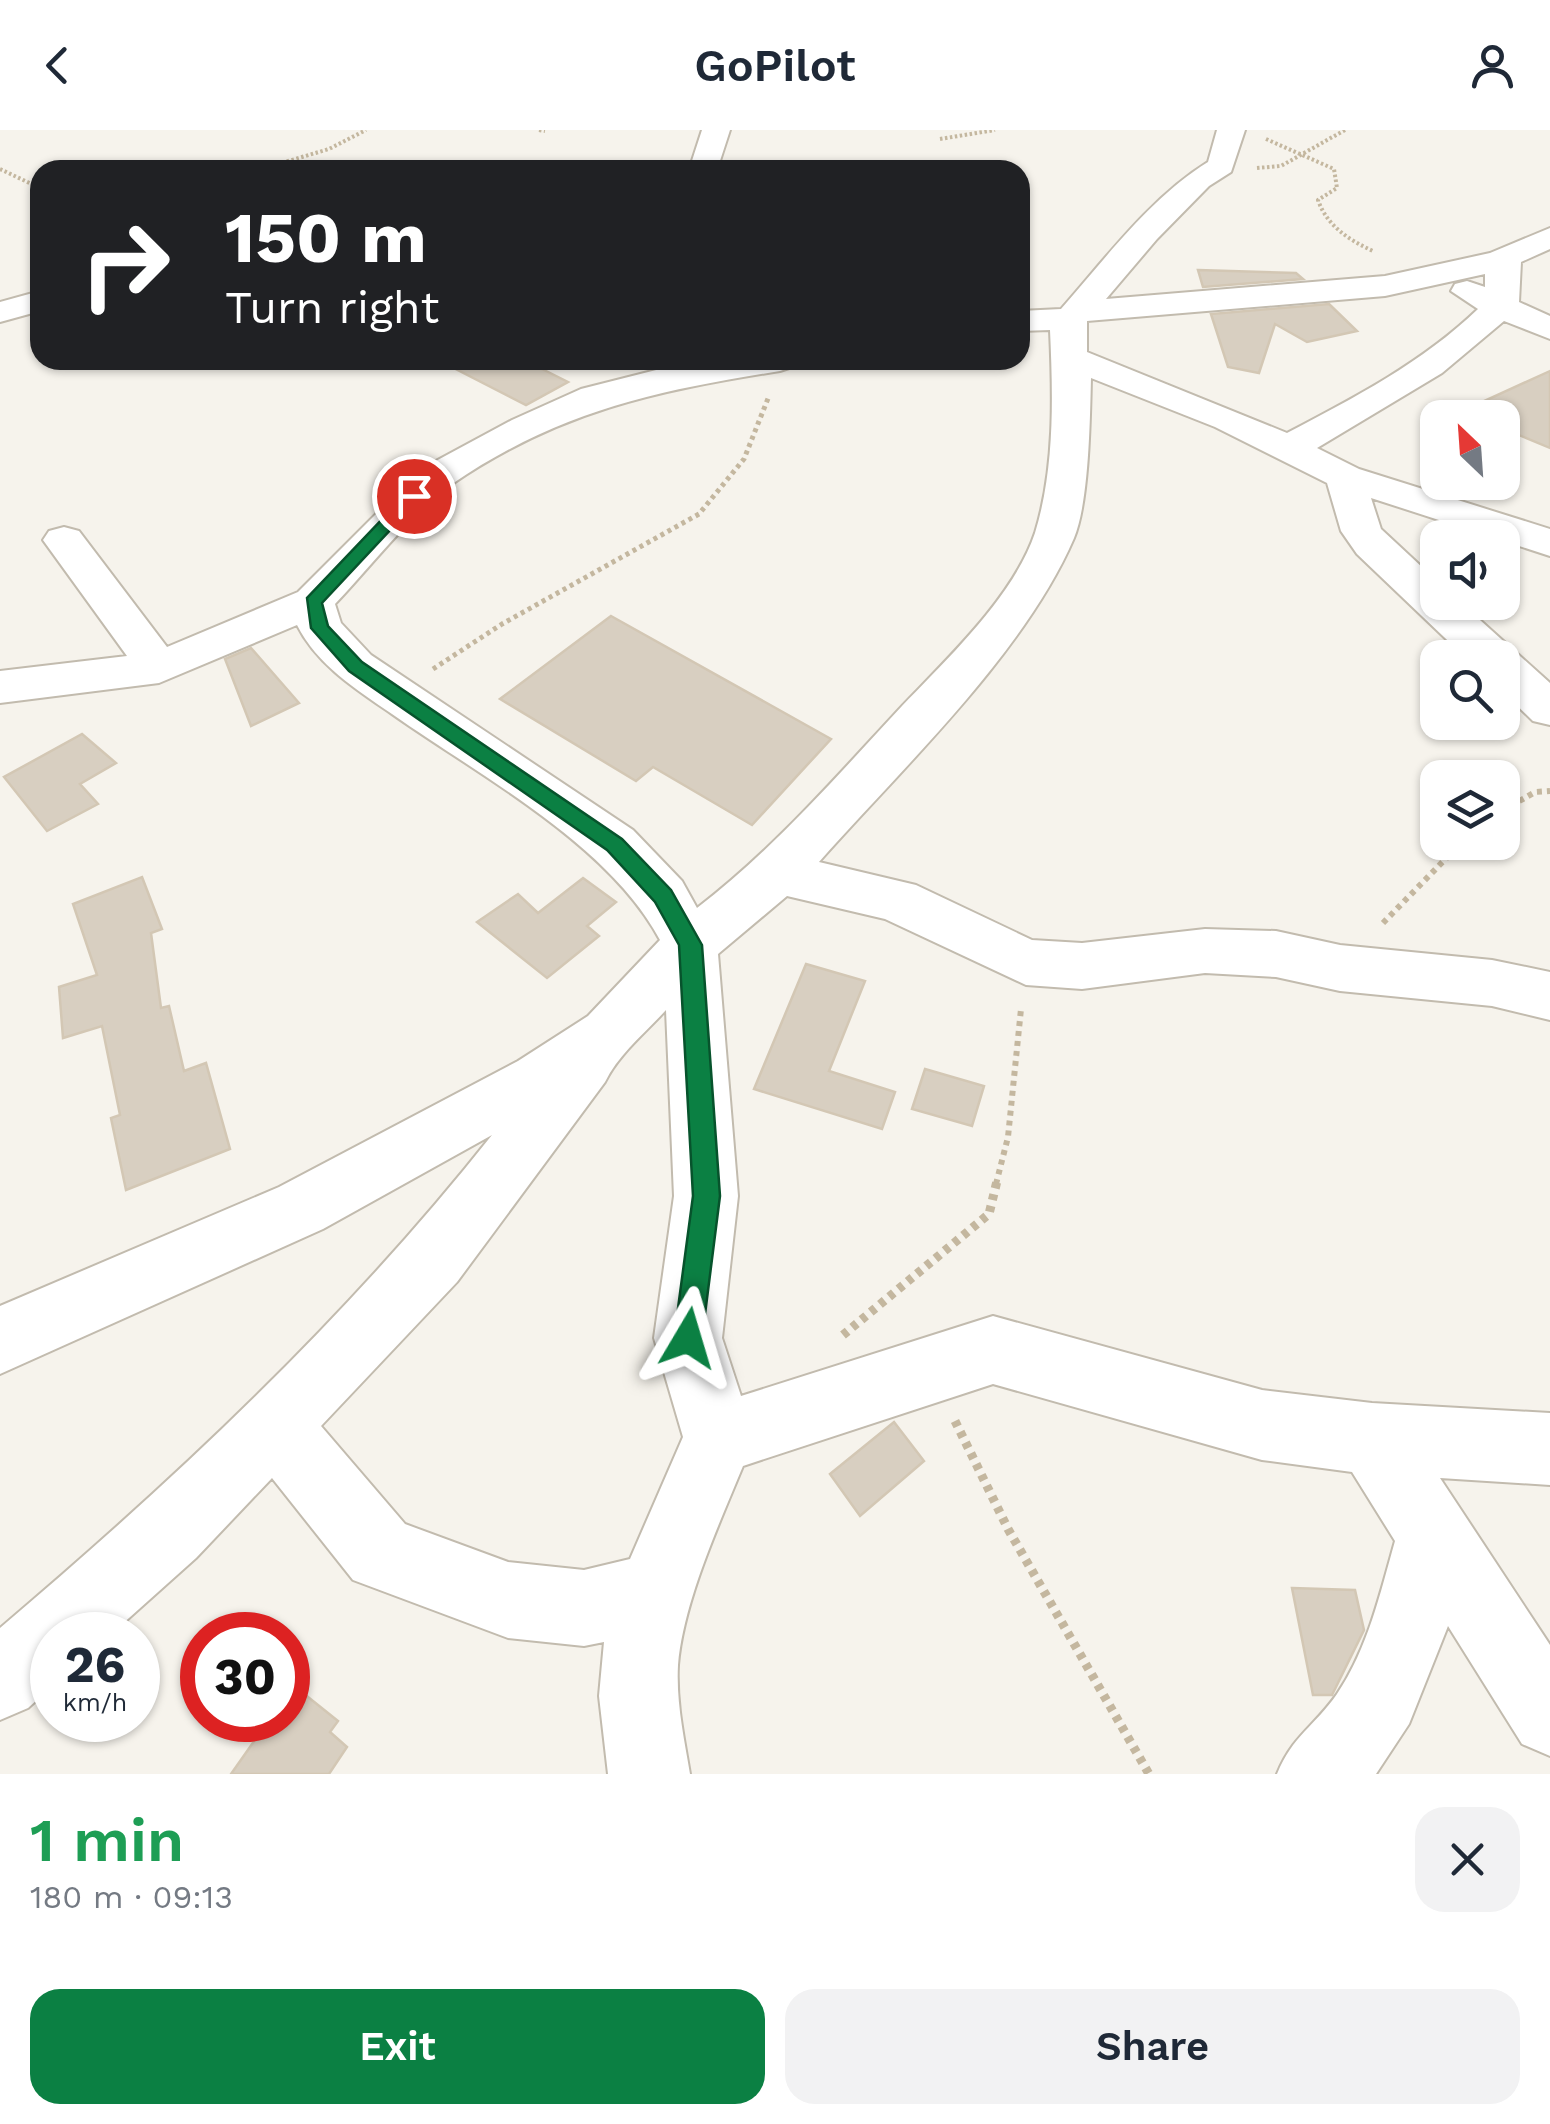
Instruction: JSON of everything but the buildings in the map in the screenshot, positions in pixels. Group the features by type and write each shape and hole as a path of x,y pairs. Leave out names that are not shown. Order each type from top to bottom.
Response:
{"street":[{"path":"707,160 716,130"},
{"path":"0,1680 170,1532 434,1260 608,1034 690,945 778,874 993,636 1033,575 1054,534 1071,429 1075,329 1146,232 1236,144"},
{"path":"1030,322 1075,329 1428,277 1506,260 1550,237"},
{"path":"1290,447 1356,411 1478,331 1502,304 1501,273 1506,260"},
{"path":"1428,277 1502,304 1550,329"},
{"path":"0,312 30,304"},
{"path":"1075,329 1344,477 1550,543"},
{"path":"0,687 158,668 313,602 435,476 597,378 776,375"},
{"path":"1344,477 1361,531 1372,545 1475,640"},
{"path":"64,540 158,668"},
{"path":"313,602 320,628 338,651 615,844 663,896 690,945 706,1196 688,1338 719,1438 640,1651 640,1718 649,1774"},
{"path":"1520,682 1550,709"},
{"path":"778,874 897,900 1026,962 1082,966 1205,951 1276,954 1340,968 1492,983 1550,996"},
{"path":"0,1340 301,1208 539,1078 608,1034"},
{"path":"719,1438 993,1350 1262,1425 1372,1439 1550,1449"},
{"path":"274,1425 380,1553 508,1600 584,1608 660,1591"},
{"path":"1372,1439 1550,1716"},
{"path":"1318,1774 1361,1728 1406,1644 1434,1534"}],"path":[{"path":"292,160 329,149 366,130"},
{"path":"539,130 545,131"},
{"path":"940,139 996,130"},
{"path":"1236,144 1281,166 1345,130"},
{"path":"1236,144 1306,155"},
{"path":"1306,155 1300,152 1334,169 1337,188 1318,200 1331,223 1363,246 1428,277"},
{"path":"0,169 30,183"},
{"path":"395,694 502,624 698,514 744,458 776,375"},
{"path":"1520,801 1535,792 1550,791"},
{"path":"1340,968 1445,860"},
{"path":"839,1338 989,1214 1008,1137 1026,962"},
{"path":"930,1370 1008,1528 1149,1774"}],"route":[{"path":"414,496 313,602 320,628 355,666 615,844 663,896 690,945 706,1196 688,1338"}]}
